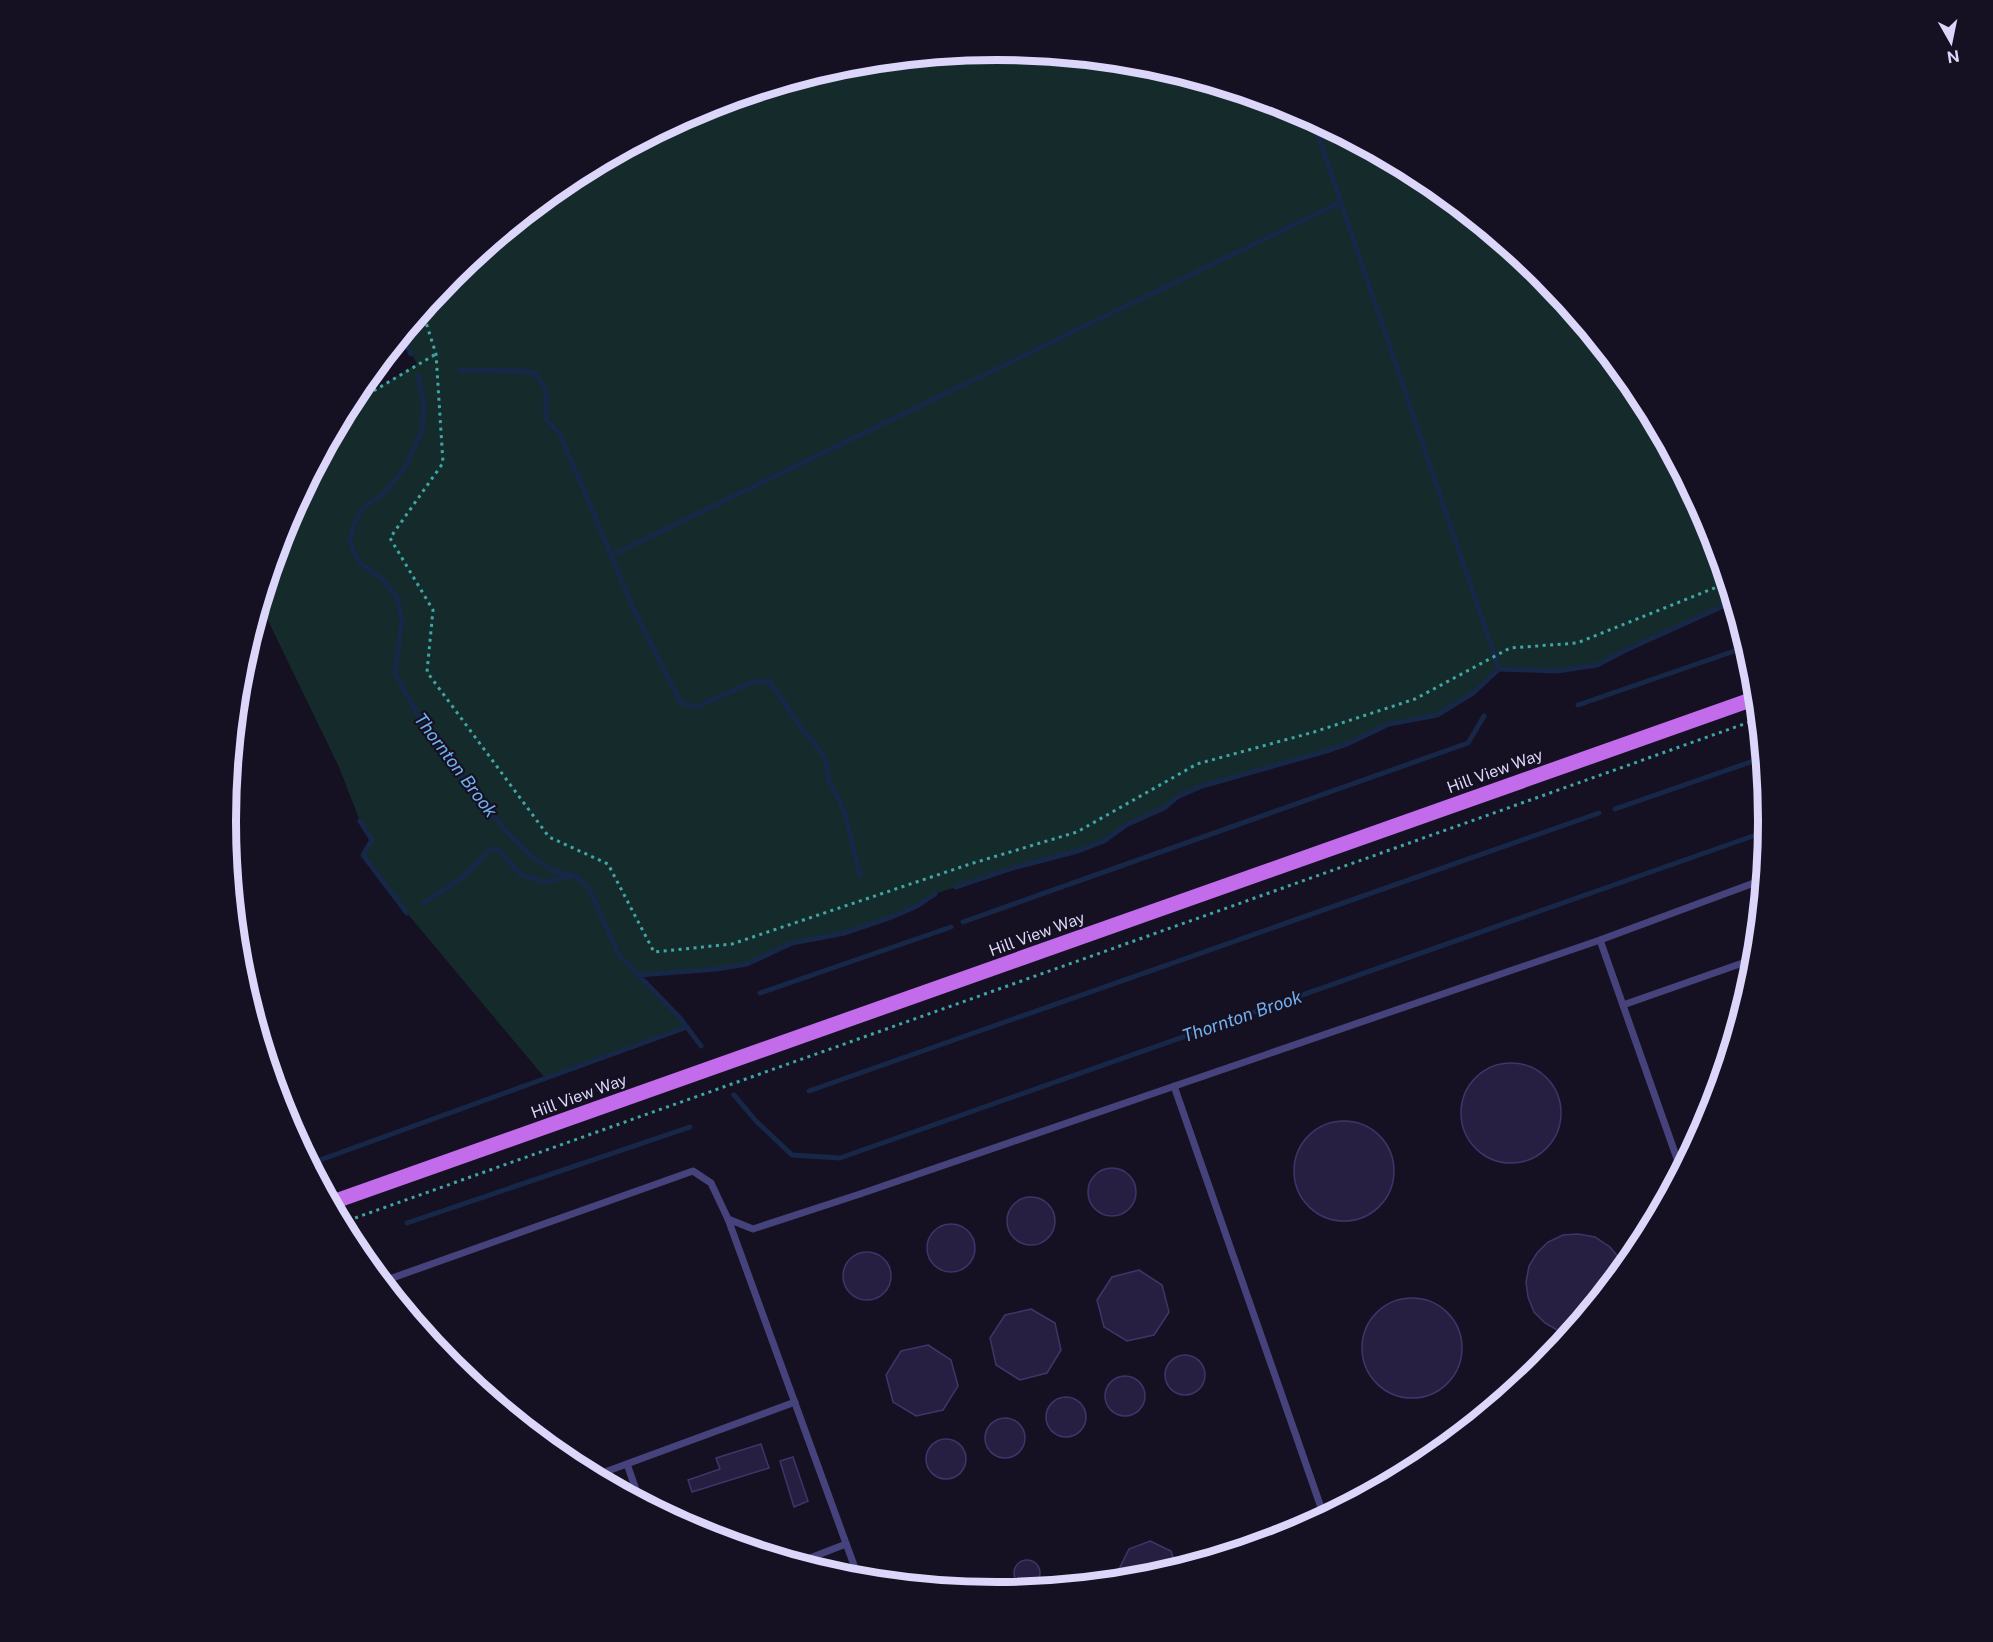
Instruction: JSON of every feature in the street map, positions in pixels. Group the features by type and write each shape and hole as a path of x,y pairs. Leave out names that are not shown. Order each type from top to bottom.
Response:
{"main road":[{"name":"Hill View Way","path":"337,1201 1748,701"}],"lane":[{"path":"728,1219 753,1229 1600,939 1755,883"},
{"path":"1600,939 1678,1161"},
{"path":"1623,1005 1744,962"},
{"path":"1174,1086 1322,1509"},
{"path":"389,1279 693,1171 711,1183 728,1219 855,1568"},
{"path":"604,1472 795,1402"},
{"path":"627,1464 637,1491"},
{"path":"809,1558 846,1544"}],"path":[{"path":"425,318 436,354 443,463 390,538 433,609 427,672 549,837 608,864 654,952 732,944 970,864 1077,832 1197,764 1314,732 1415,699 1510,648 1577,643 1720,586"},
{"path":"366,395 436,354"},
{"path":"349,1220 1751,722"}],"green space":[{"path":"996,60 1046,62 1145,75 1241,100 1333,138 1419,188 1460,217 1498,249 1569,319 1629,398 1679,484 1700,530 1726,605 1597,665 1557,671 1499,669 1473,693 1437,715 1389,724 1330,750 1202,786 1177,797 1164,808 1126,825 1104,841 935,894 917,906 845,933 792,943 747,964 717,969 639,975 687,1027 545,1078 407,913 363,855 372,839 360,821 339,767 264,613 293,530 337,440 366,395 417,364 406,342 458,283 495,249 533,217 574,188 660,138 705,118 752,100 800,86 897,67 947,62"}],"building":[{"path":"1511,1063 1530,1067 1546,1078 1557,1094 1561,1113 1557,1132 1546,1148 1530,1159 1511,1163 1492,1159 1476,1148 1465,1132 1461,1113 1465,1094 1476,1078 1492,1067"},
{"path":"1344,1121 1363,1125 1379,1136 1390,1152 1394,1171 1390,1190 1379,1206 1363,1217 1344,1221 1325,1217 1309,1206 1298,1190 1294,1171 1298,1152 1309,1136 1325,1125"},
{"path":"1107,1168 1117,1168 1129,1175 1136,1187 1136,1197 1129,1209 1117,1216 1107,1216 1092,1205 1088,1197 1088,1187 1099,1172"},
{"path":"1026,1197 1036,1197 1048,1204 1055,1216 1055,1226 1048,1238 1036,1245 1026,1245 1011,1234 1007,1226 1007,1216 1018,1201"},
{"path":"946,1224 956,1224 968,1231 975,1243 975,1253 968,1265 956,1272 946,1272 931,1261 927,1253 927,1243 938,1228"},
{"path":"1578,1234 1595,1237 1610,1247 1619,1258 1561,1331 1545,1323 1534,1312 1528,1297 1526,1282 1529,1266 1537,1253 1548,1242 1563,1235"},
{"path":"862,1252 872,1252 884,1259 891,1271 891,1281 884,1293 872,1300 862,1300 847,1289 843,1281 843,1271 854,1256"},
{"path":"1139,1270 1162,1285 1169,1312 1154,1335 1127,1341 1104,1327 1097,1300 1112,1277"},
{"path":"1412,1298 1431,1302 1447,1313 1458,1329 1462,1348 1458,1367 1447,1383 1431,1394 1412,1398 1393,1394 1377,1383 1366,1367 1362,1348 1366,1329 1377,1313 1393,1302"},
{"path":"1031,1309 1055,1323 1061,1350 1047,1373 1020,1380 996,1365 990,1338 1005,1315"},
{"path":"928,1345 951,1360 958,1386 943,1410 916,1416 893,1402 886,1375 901,1351"},
{"path":"1185,1355 1199,1361 1205,1375 1199,1389 1185,1395 1171,1389 1165,1375 1171,1361"},
{"path":"1125,1376 1139,1382 1145,1396 1139,1410 1125,1416 1111,1410 1105,1396 1111,1382"},
{"path":"1066,1397 1080,1403 1086,1417 1080,1431 1066,1437 1052,1431 1046,1417 1052,1403"},
{"path":"1005,1418 1019,1424 1025,1438 1019,1452 1005,1458 991,1452 985,1438 991,1424"},
{"path":"946,1439 960,1445 966,1459 960,1473 946,1479 932,1473 926,1459 932,1445"},
{"path":"761,1444 769,1468 692,1492 688,1480 720,1469 716,1458"},
{"path":"793,1457 808,1501 794,1507 780,1461"},
{"path":"1150,1541 1171,1551 1174,1560 1120,1571 1129,1549"},
{"path":"1022,1561 1032,1561 1039,1568 1037,1580 1017,1581 1015,1578 1015,1568"}],"waterway":[{"path":"956,887 1016,867 1078,851 1104,841 1126,825 1164,808 1177,797 1202,786 1330,750 1389,724 1437,715 1473,693 1499,669 1317,131"},
{"path":"612,555 1341,202"},
{"name":"Thornton Brook","path":"405,342 411,354"},
{"path":"460,370 524,371 536,374 546,390 546,420 560,434 638,619 681,703 696,707 753,682 769,681 825,757 829,780 845,813 860,876"},
{"name":"Thornton Brook","path":"418,375 424,406 422,430 405,468 383,494 362,509 353,526 350,543 360,563 381,578 397,597 402,620 395,673 426,730 505,830 531,856 552,870 576,876 589,889 619,955 680,1018 701,1046"},
{"path":"1499,669 1557,671 1597,665 1726,605"},
{"path":"1578,705 1738,650"},
{"path":"963,922 1468,743 1484,716"},
{"path":"1615,809 1755,760"},
{"path":"809,1091 1599,813"},
{"path":"360,821 372,840 363,855 407,913"},
{"name":"Thornton Brook","path":"734,1095 756,1121 792,1155 840,1158 1757,834"},
{"path":"423,903 462,878 491,849 499,850 520,874 545,882 574,876"},
{"path":"638,975 717,969 747,964 792,943 845,933 889,918 917,906 935,894"},
{"path":"760,993 951,927"},
{"path":"316,1162 687,1027"},
{"path":"407,1223 690,1127"}]}
